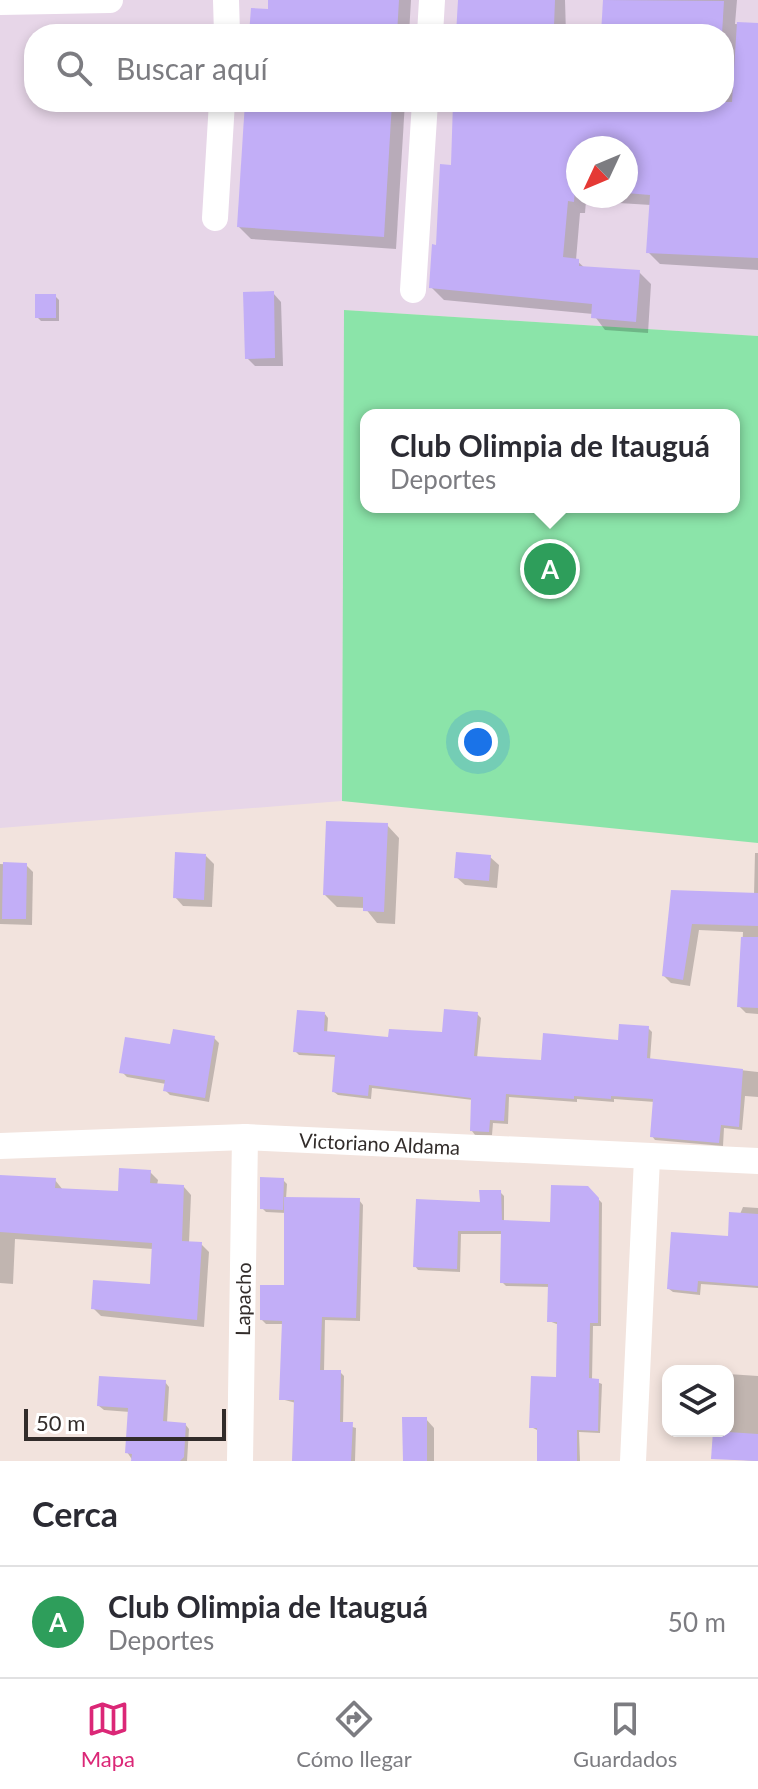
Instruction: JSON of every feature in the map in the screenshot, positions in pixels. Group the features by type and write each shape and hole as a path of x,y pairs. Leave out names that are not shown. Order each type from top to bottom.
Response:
{"street":[{"path":"0,2 110,0"},
{"path":"226,0 227,24"},
{"path":"431,24 432,0"},
{"path":"215,218 221,112"},
{"path":"413,290 424,112"},
{"name":"Victoriano Aldama","path":"0,1146 245,1137 758,1161"},
{"name":"Lapacho","path":"240,1461 245,1137"},
{"path":"633,1461 647,1158"}],"shaded area":[{"path":"0,0 758,0 758,336 344,310 342,801 0,828"}],"green space":[{"path":"344,310 758,336 758,843 342,801"}],"building":[{"path":"268,0 399,0 398,24 250,24 251,8 268,9"},
{"path":"458,0 555,0 554,24 457,24"},
{"path":"603,0 724,1 723,24 602,24"},
{"path":"737,22 758,23 758,258 646,253 650,195 638,194 638,136 566,136 567,208 563,257 579,259 579,266 640,270 636,322 591,318 592,304 429,288 432,244 436,245 440,164 451,165 453,112 734,112"},
{"path":"244,112 391,112 384,237 237,227"},
{"path":"274,291 275,358 245,359 243,292"},
{"path":"35,294 56,294 56,318 35,318"},
{"path":"326,821 388,823 384,912 363,911 363,897 323,895"},
{"path":"175,852 206,854 204,900 173,898"},
{"path":"456,852 491,855 489,881 454,878"},
{"path":"3,862 27,863 26,919 2,919"},
{"path":"671,890 758,893 758,926 692,924 683,980 662,976"},
{"path":"741,937 758,937 758,1008 737,1007"},
{"path":"444,1009 478,1012 474,1056 541,1060 543,1033 618,1040 619,1024 649,1026 647,1058 743,1069 739,1127 721,1125 719,1143 650,1137 653,1099 574,1096 574,1099 506,1094 504,1121 490,1120 489,1132 470,1131 471,1098 369,1085 368,1096 332,1092 335,1055 293,1052 297,1010 325,1012 324,1031 388,1037 389,1029 442,1032"},
{"path":"173,1029 215,1036 205,1098 163,1091 165,1080 119,1073 125,1037 170,1044"},
{"path":"119,1168 151,1170 150,1183 184,1185 182,1241 202,1242 197,1320 91,1309 93,1280 150,1284 152,1243 0,1232 0,1175 56,1178 55,1188 118,1191"},
{"path":"260,1177 284,1178 283,1210 260,1209"},
{"path":"551,1185 588,1186 599,1198 598,1323 590,1323 589,1378 599,1379 598,1431 577,1430 577,1461 537,1461 537,1428 529,1428 531,1376 556,1377 557,1322 547,1322 548,1284 500,1283 501,1231 458,1231 457,1269 413,1267 416,1199 480,1202 479,1190 501,1190 502,1220 550,1222"},
{"path":"284,1197 360,1198 356,1318 322,1317 320,1370 341,1370 340,1422 353,1422 351,1461 292,1461 294,1400 279,1400 282,1321 260,1320 260,1285 284,1285"},
{"path":"729,1212 758,1214 758,1286 698,1281 697,1292 667,1289 671,1232 728,1236"},
{"path":"99,1376 166,1380 163,1421 186,1423 184,1457 180,1461 131,1461 132,1454 125,1453 128,1408 97,1406"},
{"path":"402,1417 427,1417 427,1461 403,1461"},
{"path":"734,1432 758,1434 758,1461 711,1459 713,1437 734,1437"}],"place":[{"name":"Club Olimpia de Itauguá","path":"550,569"}]}
